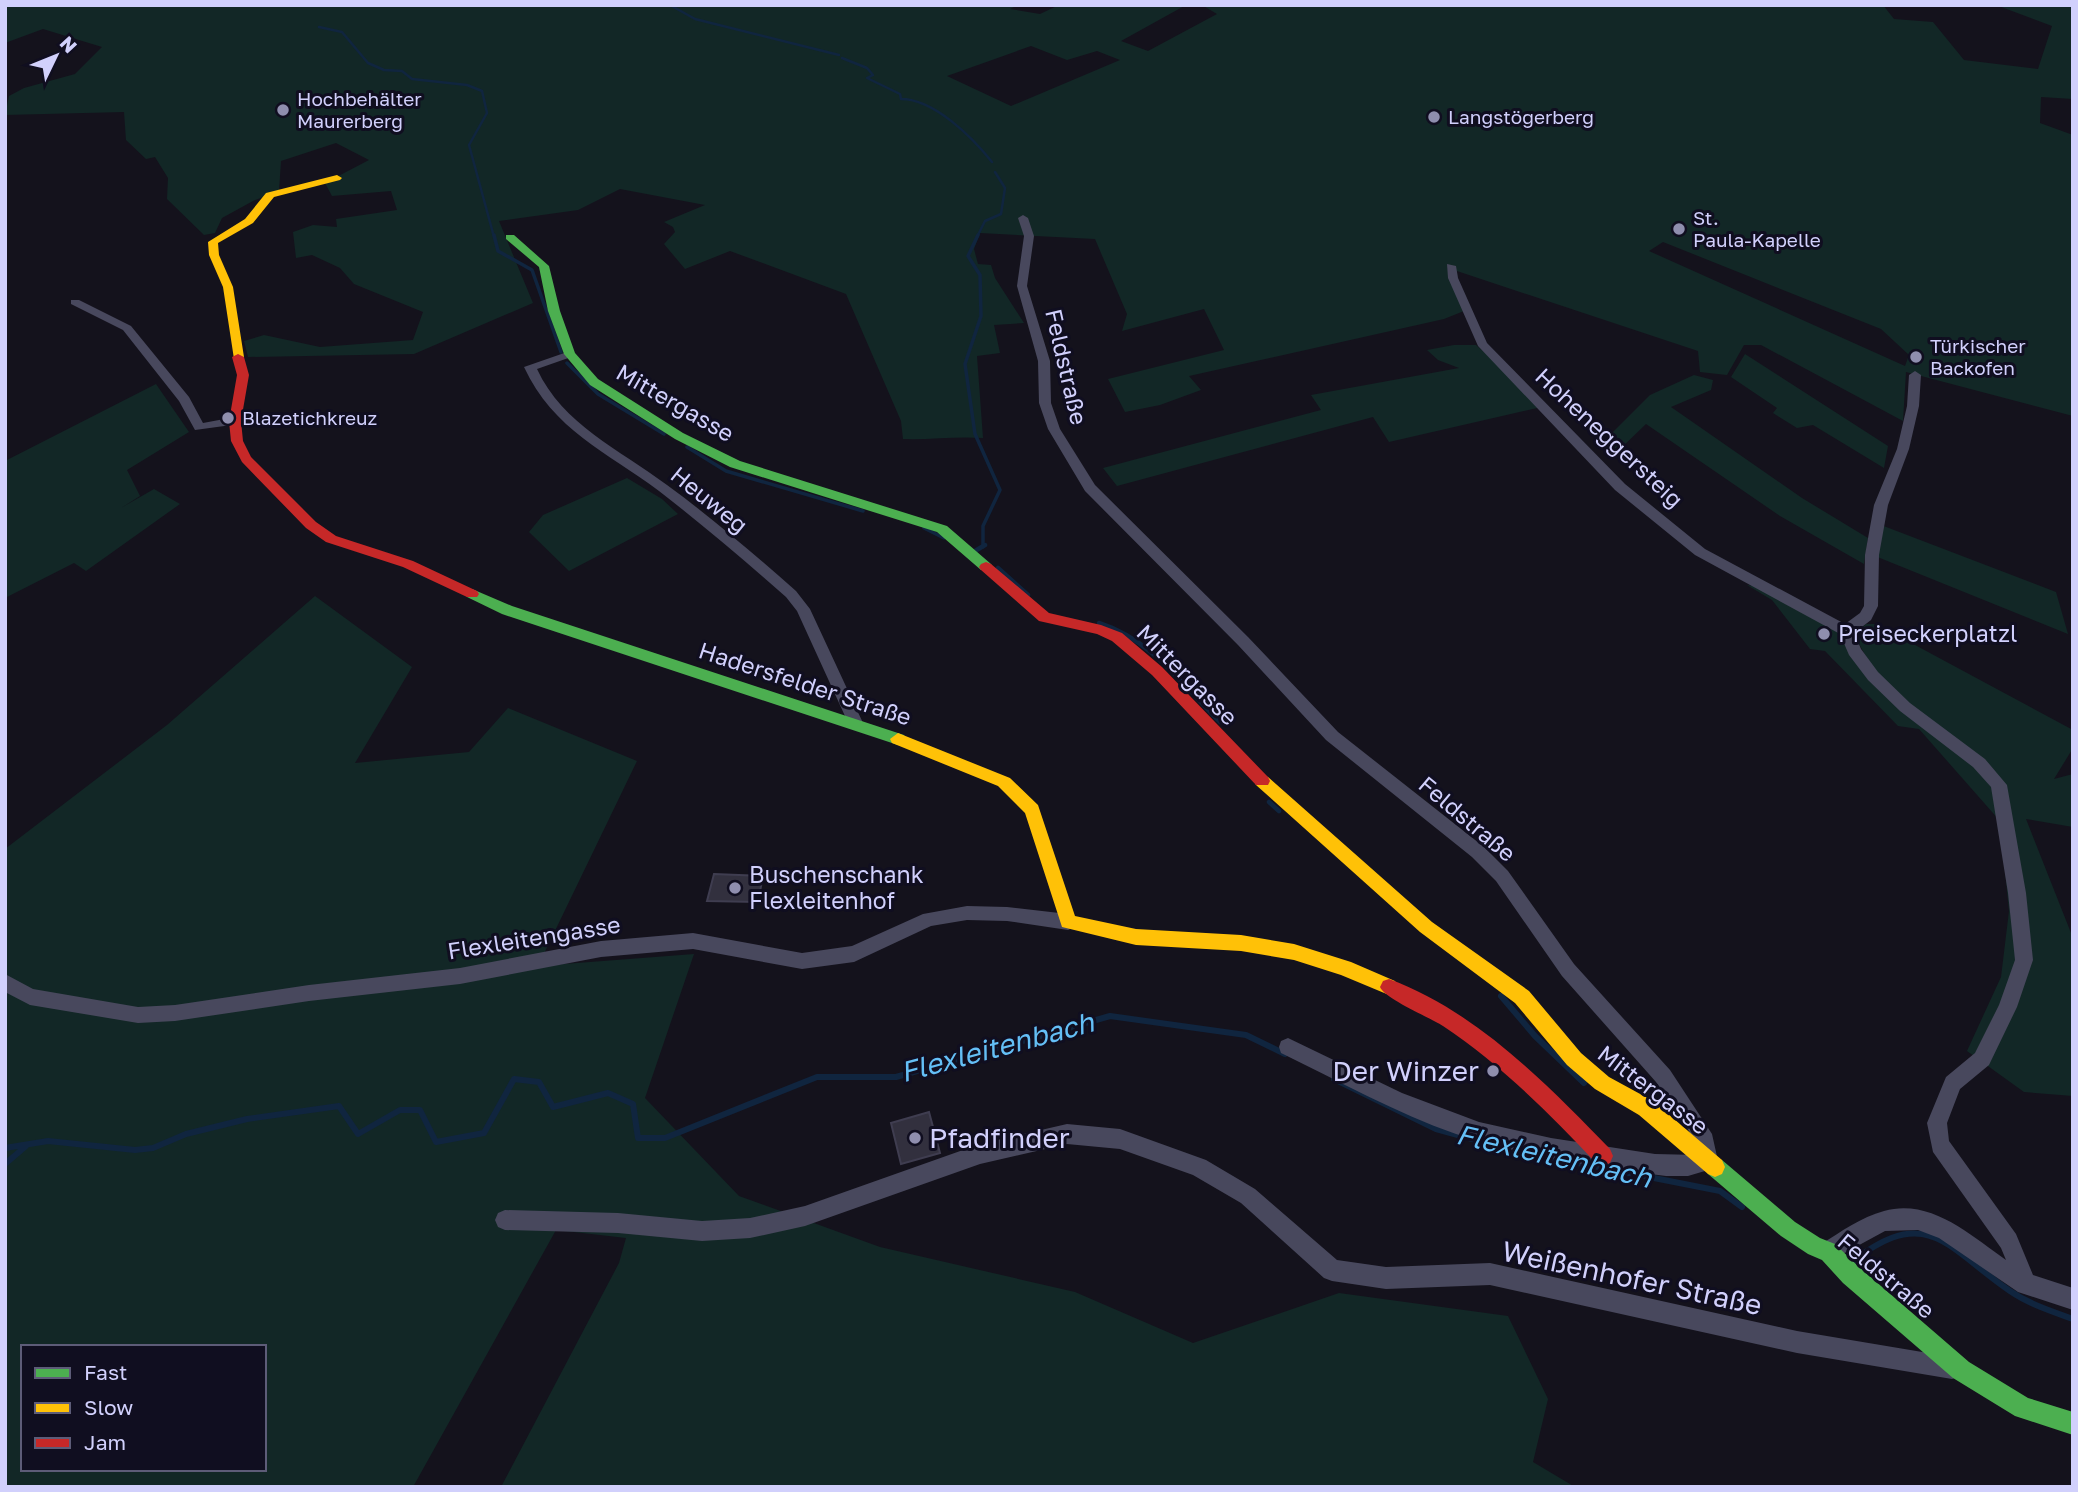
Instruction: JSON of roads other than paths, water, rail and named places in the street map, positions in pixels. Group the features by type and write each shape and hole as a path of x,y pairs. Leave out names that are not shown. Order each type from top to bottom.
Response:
{"street":[{"name":"Hadersfelder Straße","path":"337,178 270,195 249,221 213,242 214,255 228,287 234,345 243,376 235,421 237,442 246,459 311,525 331,539 408,564 507,610 825,717 855,723 915,744 1004,782 1032,810 1068,922"},
{"name":"Feldstraße","path":"1023,218 1029,236 1022,286 1044,361 1045,403 1054,429 1090,488 1243,641 1332,736 1478,852 1502,876 1568,970 1663,1076 1696,1124 1705,1141 1708,1161 1780,1223 1815,1247 1828,1251 1847,1271 1961,1370 2023,1408 2073,1424"},
{"name":"Mittergasse","path":"510,236 544,266 554,311 570,354 582,371 607,392 709,452 735,464 942,529 961,543 968,555 1044,617 1101,630 1117,637 1157,671 1232,754 1305,822 1426,928 1522,997 1583,1067 1646,1108 1708,1161"},
{"name":"Hoheneggersteig","path":"1451,266 1453,278 1482,344 1620,487 1700,552 1846,631"},
{"path":"75,302 127,328 185,400 199,427 235,421"},
{"name":"Heuweg","path":"570,354 530,367 551,404 576,428 664,489 791,594 803,609 855,723"},
{"path":"1915,375 1913,405 1903,449 1881,505 1872,555 1871,606 1866,616 1846,631 1854,651 1873,676 1905,707 1979,763 1998,785 2017,893 2024,960 2008,1007 1982,1059 1953,1083 1937,1124 1940,1145 2009,1241 2026,1284"},
{"name":"Flexleitengasse","path":"5,982 30,997 138,1015 176,1013 309,993 460,976 601,949 694,941 802,961 854,954 929,919 967,913 1007,914 1068,922"},
{"path":"1068,922 1143,938 1242,943 1302,954 1364,975 1434,1010 1496,1052 1575,1125 1603,1156"},
{"path":"1288,1047 1432,1115 1474,1130 1603,1156 1671,1166 1708,1161"},
{"name":"Weißenhofer Straße","path":"505,1220 618,1223 702,1231 750,1228 805,1216 980,1154 1067,1134 1120,1139 1199,1167 1248,1195 1332,1270 1386,1278 1490,1274 1834,1350 1961,1370"},
{"path":"1828,1251 1869,1227 1886,1221 1912,1218 1937,1225 2026,1284 2073,1299"}],"waterway":[{"path":"670,5 695,19 839,55"},
{"path":"319,27 342,32 368,63 384,70 402,71 412,79 467,85 482,91 487,113 469,145 494,237"},
{"path":"842,58 867,68 873,75 867,78 900,94 901,99 926,105 939,112 963,131 992,162"},
{"path":"978,235 985,221 1001,214 1005,188 995,172"},
{"path":"494,235 498,251 532,270 561,352"},
{"path":"978,235 968,256 980,275 981,316 965,364 975,434 1000,490 983,526 983,546"},
{"path":"567,363 598,394 664,434"},
{"path":"687,447 726,471 863,511"},
{"path":"924,528 944,538"},
{"path":"975,551 983,546"},
{"path":"998,568 1028,595"},
{"path":"1099,623 1135,640 1151,652 1220,722"},
{"path":"1269,802 1279,811"},
{"path":"1501,996 1535,1036 1584,1083"},
{"name":"Flexleitenbach","path":"5,1148 48,1141 135,1150 153,1148 186,1134 247,1119 339,1106 358,1134 400,1110 420,1110 436,1142 484,1133 514,1079 539,1082 553,1107 608,1093 633,1104 638,1138 665,1138 817,1077 896,1077 1110,1016 1246,1035 1285,1054"},
{"name":"Flexleitenbach","path":"1334,1079 1436,1129 1476,1140"},
{"path":"5,1164 26,1146"},
{"name":"Flexleitenbach","path":"1532,1154 1720,1191 1742,1207"},
{"path":"1853,1261 1879,1244 1900,1235 1919,1234 1936,1238 2017,1296 2073,1319"}],"place":[{"name":"Hochbehälter Maurerberg","path":"283,110"},
{"name":"Langstögerberg","path":"1434,117"},
{"name":"St. Paula-Kapelle","path":"1679,229"},
{"name":"Türkischer Backofen","path":"1916,357"},
{"name":"Blazetichkreuz","path":"228,418"},
{"name":"Preiseckerplatzl","path":"1824,634"},
{"name":"Buschenschank Flexleitenhof","path":"735,888"},
{"name":"Der Winzer","path":"1493,1071"},
{"name":"Pfadfinder","path":"915,1138"}]}
